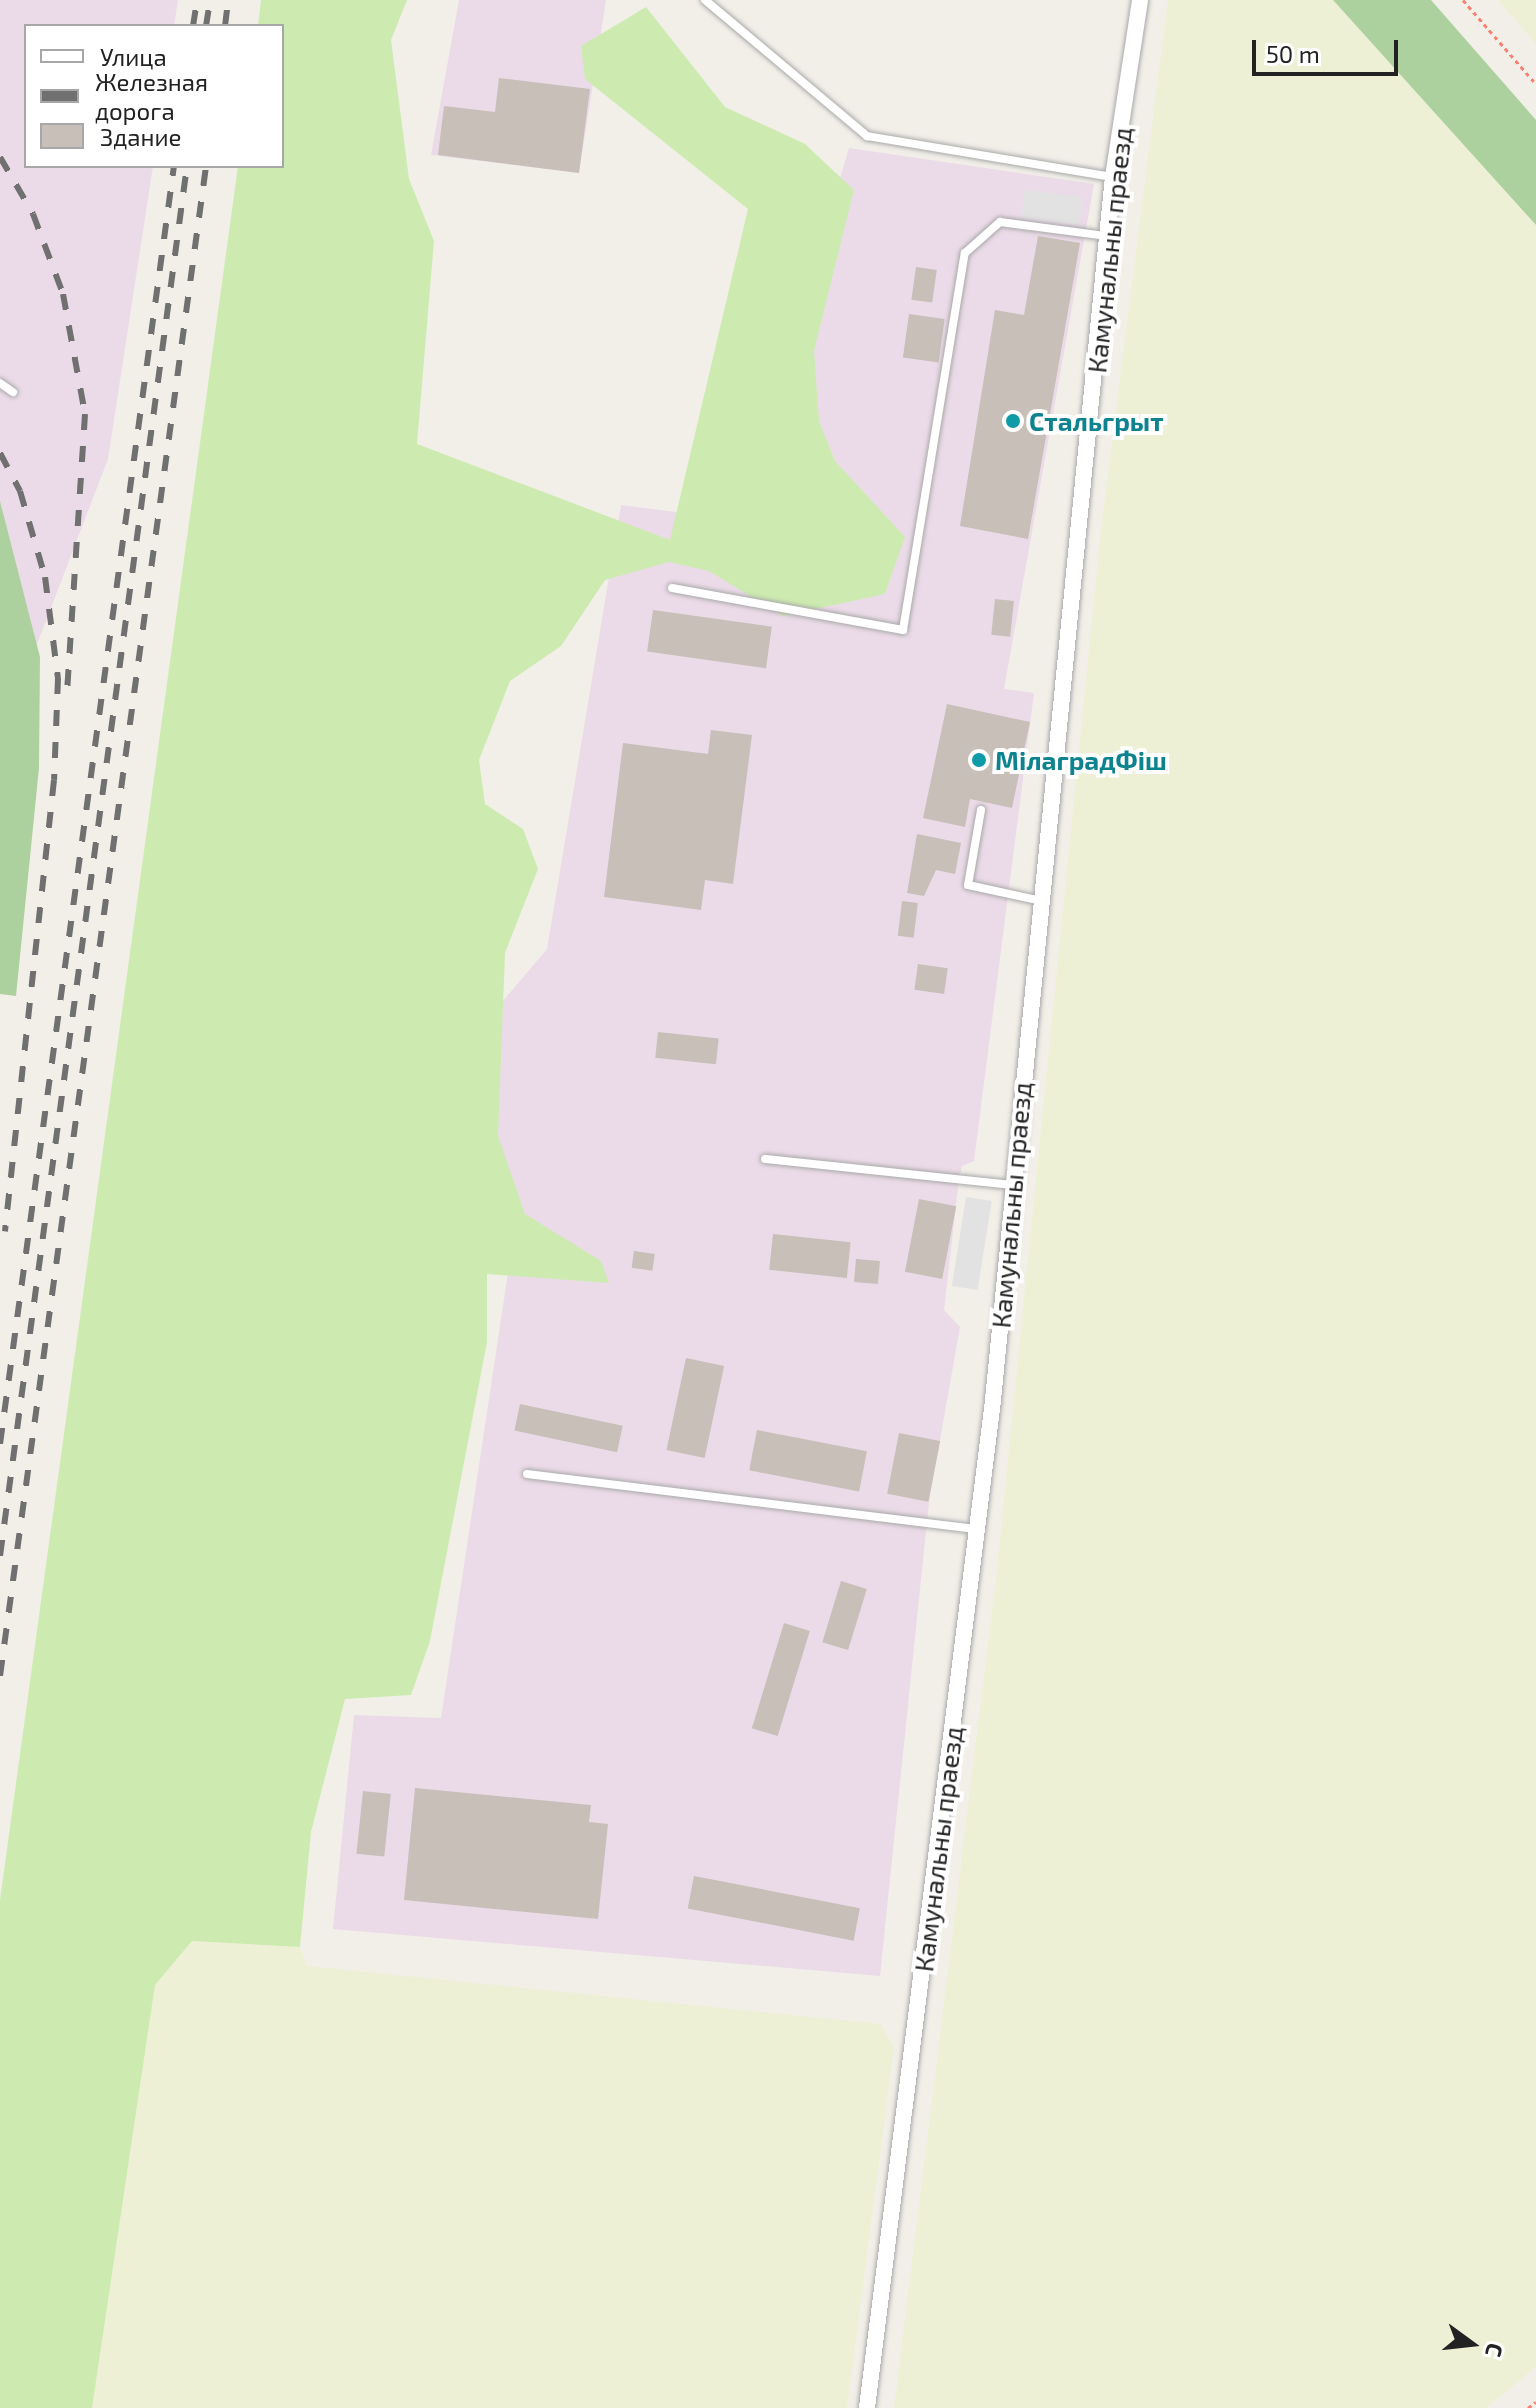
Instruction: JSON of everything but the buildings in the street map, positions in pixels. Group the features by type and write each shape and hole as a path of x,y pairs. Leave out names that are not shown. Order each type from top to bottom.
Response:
{"street":[{"name":"Камунальны праезд","path":"867,2408 976,1529 1113,177 1140,0"}],"lane":[{"path":"705,0 867,136 1113,177"},
{"path":"672,588 903,630 965,253 1000,222 1108,236"},
{"path":"0,383 13,392"},
{"path":"981,810 968,885 1042,901"},
{"path":"765,1159 1011,1185"},
{"path":"527,1474 976,1529"}],"path":[{"path":"1463,0 1536,84"},
{"path":"1528,2408 1536,2402"}],"shaded area":[{"path":"0,0 178,0 174,24 24,24 24,168 153,168 108,459 0,741"},
{"path":"459,0 606,0 579,173 431,155"},
{"path":"849,148 1094,184 1004,689 1034,693 974,1161 962,1166 959,1179 944,1310 960,1327 929,1502 880,1976 333,1929 354,1715 441,1718 509,1266 485,1022 547,949 621,505 740,520"},
{"path":"1025,190 1083,197 1079,225 1022,218"},
{"path":"966,1197 992,1201 978,1290 952,1286"}],"green space":[{"path":"261,0 407,0 391,40 409,179 434,241 417,444 670,540 748,209 585,79 581,46 646,7 725,107 805,144 854,190 814,351 819,421 835,461 905,537 885,594 783,616 709,571 669,562 605,580 561,646 510,681 479,760 485,804 523,829 538,869 505,953 498,1136 525,1214 601,1261 609,1283 487,1274 487,1342 430,1641 411,1695 345,1699 311,1832 300,1947 192,1941 155,1985 92,2408 0,2408 0,1900 238,168 284,168 284,24 258,24"},
{"path":"1168,0 1333,0 1536,225 1536,2367 1486,2408 894,2408 996,1579 1102,520"},
{"path":"1333,0 1431,0 1536,120 1536,225"},
{"path":"1498,0 1536,0 1536,44"},
{"path":"0,501 40,657 39,768 16,996 0,994"},
{"path":"192,1941 300,1947 307,1966 881,2024 894,2047 847,2408 92,2408 155,1985"}],"railway":[{"path":"193,24 197,0"},
{"path":"206,24 210,0"},
{"path":"225,24 228,0"},
{"path":"0,157 33,214 63,294 85,414 67,690"},
{"path":"0,1444 174,168"},
{"path":"0,1556 187,168"},
{"path":"0,1676 206,168"},
{"path":"0,453 20,491 45,577 58,678 54,780 5,1231"}],"place":[{"name":"Стальгрыт","path":"1013,421"},
{"name":"МілаградФіш","path":"979,760"}]}
